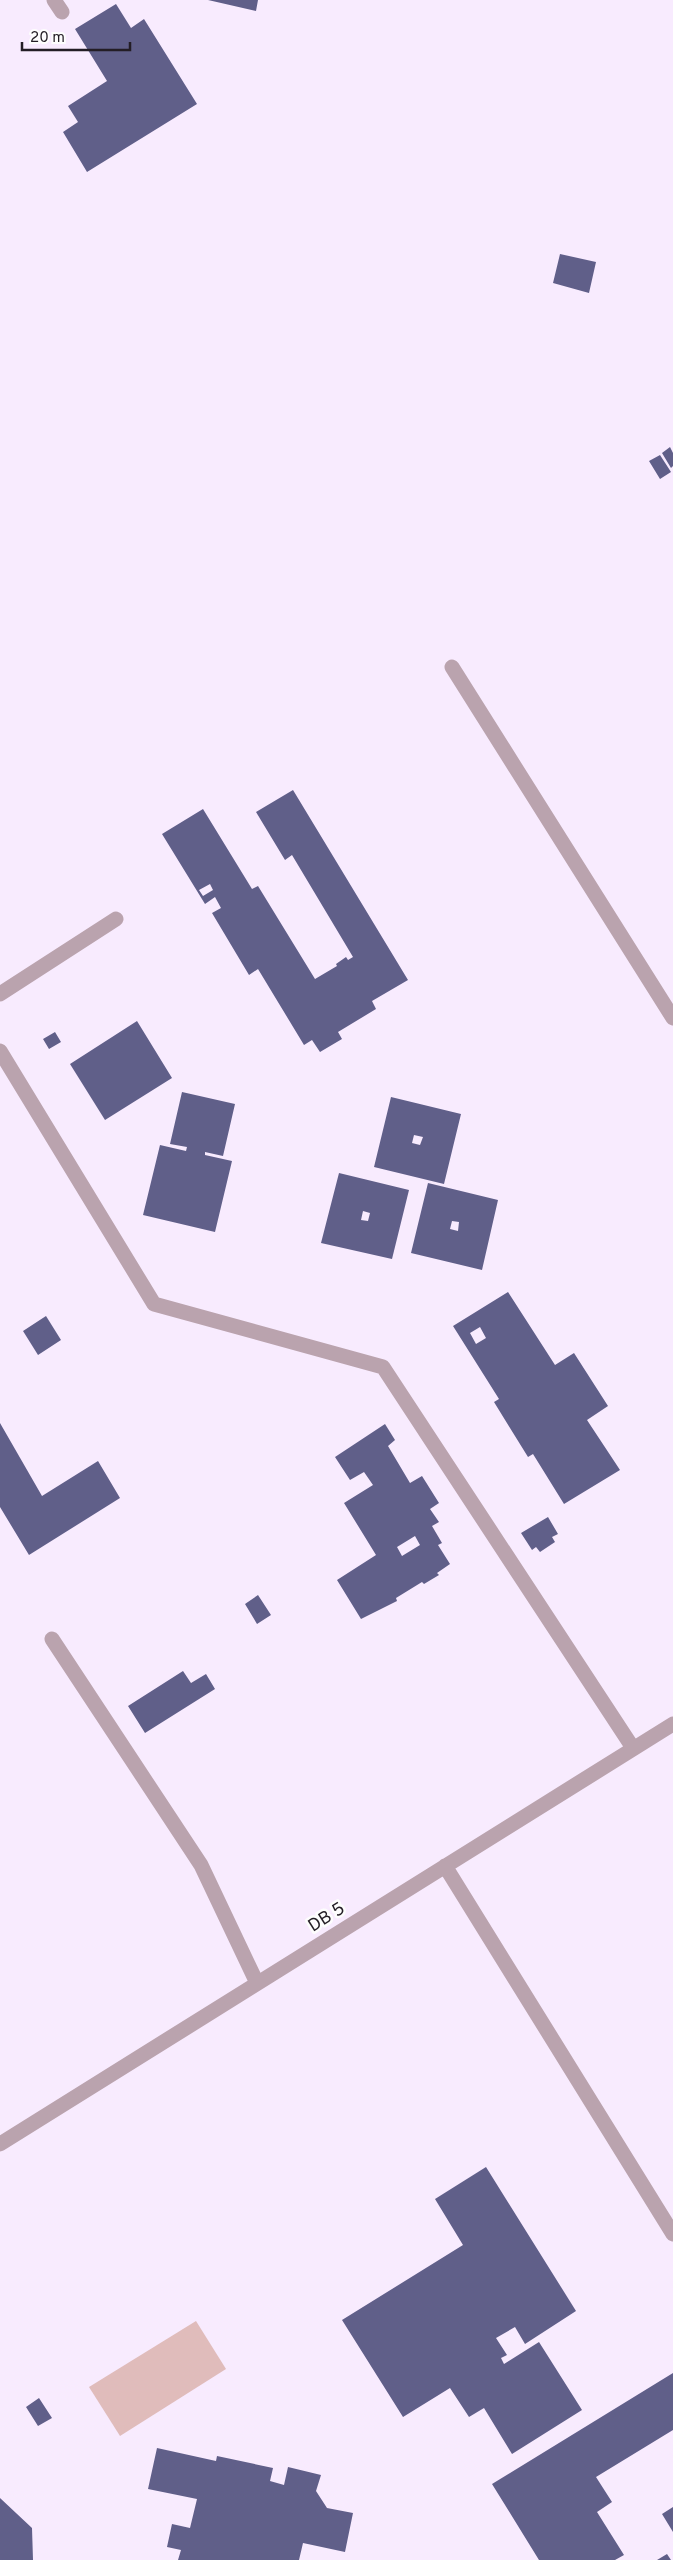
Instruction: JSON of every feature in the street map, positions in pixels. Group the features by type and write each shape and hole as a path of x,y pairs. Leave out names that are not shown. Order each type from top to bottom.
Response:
{"street":[{"path":"452,667 673,1018"},
{"path":"0,994 116,920"},
{"path":"0,1051 154,1304 383,1367 633,1748"},
{"path":"52,1639 201,1865 257,1983"},
{"name":"DB 5","path":"0,2144 673,1724"},
{"path":"445,1866 673,2234"}],"shaded area":[{"path":"196,2321 226,2369 120,2436 89,2387"}],"building":[{"path":"208,0 258,0 256,11"},
{"path":"116,4 131,28 144,19 197,104 87,172 63,132 78,122 68,106 107,81 75,29"},
{"path":"560,254 596,262 589,293 553,283"},
{"path":"670,447 673,453 673,466 671,468 662,453"},
{"path":"660,455 671,472 660,479 649,461"},
{"path":"293,790 408,980 372,1001 376,1009 338,1032 342,1039 320,1052 312,1040 304,1045 258,969 249,975 212,913 221,908 215,897 205,904 162,834 203,809 252,889 258,886 315,979 337,966 336,964 346,957 348,960 353,957 292,855 285,860 256,812","holes":["210,884 213,890 203,896 199,890"]},
{"path":"137,1021 172,1078 105,1120 70,1064"},
{"path":"55,1032 61,1042 49,1049 43,1039"},
{"path":"182,1092 235,1104 223,1156 205,1152 205,1155 232,1161 215,1232 143,1215 160,1145 186,1151 187,1147 170,1144"},
{"path":"391,1097 461,1114 444,1184 374,1167","holes":["414,1135 423,1137 420,1145 412,1143"]},
{"path":"339,1173 409,1190 392,1259 321,1243","holes":["363,1211 370,1213 368,1221 361,1220"]},
{"path":"428,1183 498,1200 482,1270 411,1253","holes":["452,1221 459,1222 458,1231 450,1229"]},
{"path":"508,1292 555,1365 574,1353 608,1406 587,1420 620,1470 564,1504 533,1454 528,1457 494,1402 499,1399 453,1326","holes":["480,1327 486,1338 476,1344 470,1333"]},
{"path":"46,1316 61,1340 38,1355 23,1331"},
{"path":"0,1423 42,1496 98,1461 120,1498 29,1555 0,1507"},
{"path":"385,1424 395,1440 388,1446 410,1483 422,1476 439,1503 430,1509 439,1522 432,1526 442,1543 438,1545 450,1564 437,1573 439,1575 424,1584 422,1582 396,1598 397,1601 361,1619 337,1580 376,1555 344,1503 373,1485 364,1472 350,1480 335,1457","holes":["415,1536 420,1545 402,1556 397,1547"]},
{"path":"548,1517 558,1534 552,1537 555,1542 540,1552 536,1547 532,1550 521,1533"},
{"path":"258,1595 271,1615 257,1624 245,1604"},
{"path":"183,1671 191,1683 206,1674 215,1689 145,1733 128,1706"},
{"path":"486,2167 576,2311 525,2344 515,2327 496,2338 507,2355 501,2358 504,2364 539,2342 582,2410 512,2454 484,2408 469,2417 450,2388 403,2417 342,2320 463,2245 435,2199"},
{"path":"673,2373 673,2430 596,2477 612,2502 597,2512 624,2555 615,2560 539,2560 492,2484"},
{"path":"39,2398 52,2418 38,2426 26,2407"},
{"path":"157,2448 216,2461 217,2456 273,2468 270,2481 284,2485 288,2467 321,2475 316,2491 327,2508 353,2513 345,2552 303,2543 299,2560 178,2560 181,2550 167,2547 172,2524 190,2528 197,2499 148,2489"},
{"path":"0,2498 32,2528 33,2560 0,2560"},
{"path":"673,2507 673,2532 662,2514"},
{"path":"667,2554 671,2560 657,2560"}]}
